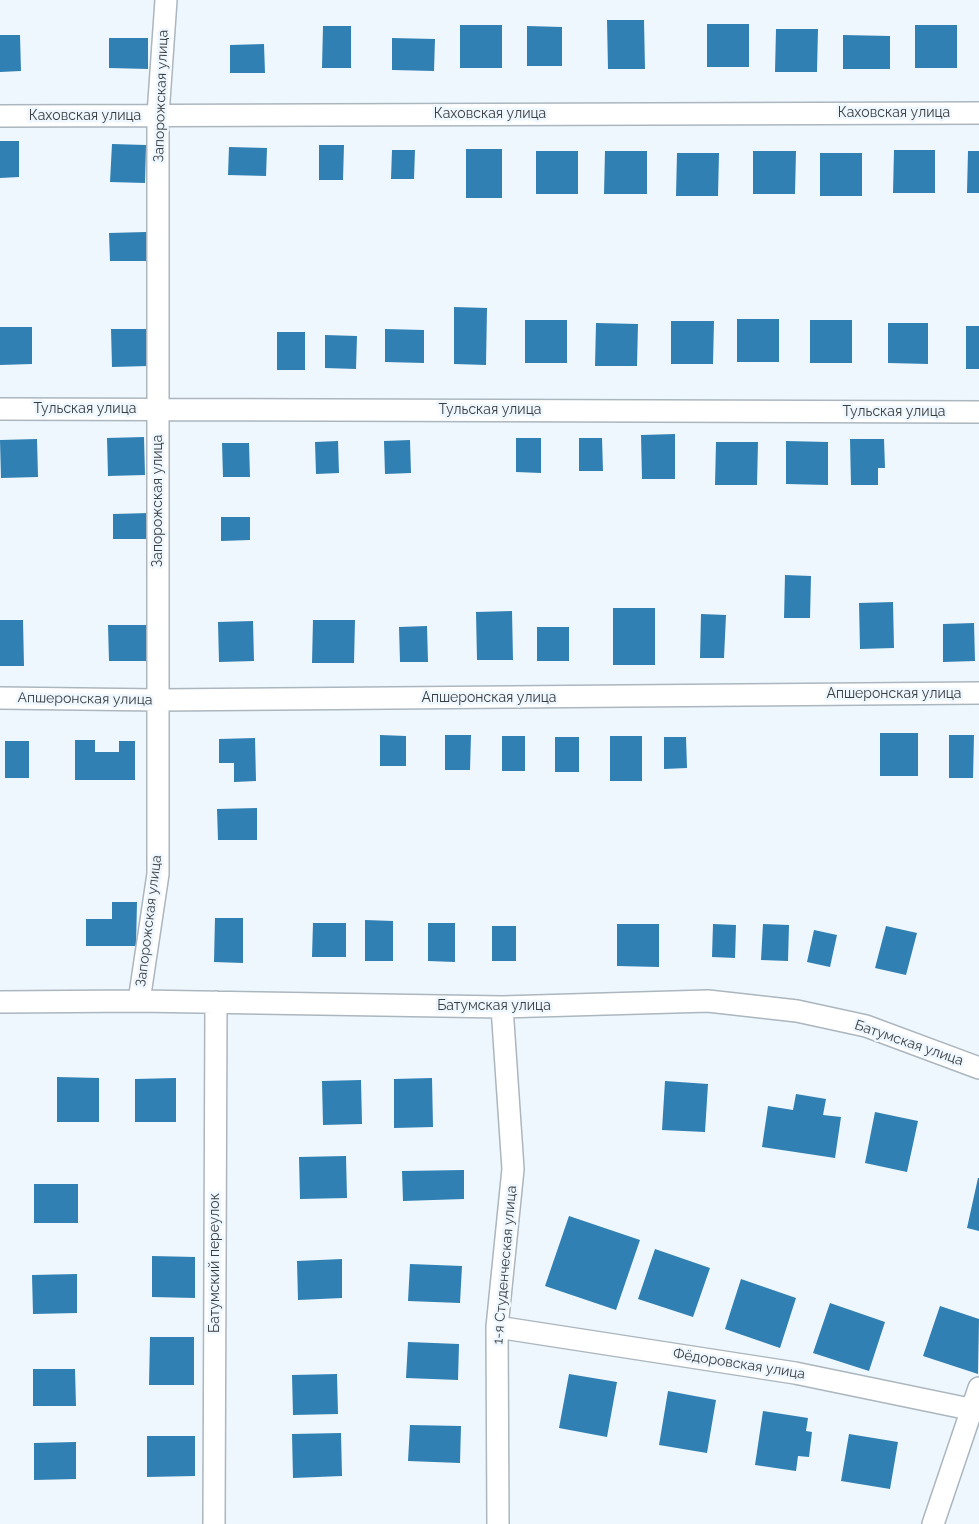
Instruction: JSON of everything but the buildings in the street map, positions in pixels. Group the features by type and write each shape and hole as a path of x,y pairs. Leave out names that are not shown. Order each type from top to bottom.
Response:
{"street":[{"name":"Запорожская улица","path":"139,1001 158,874 158,116 166,0"},
{"name":"Каховская улица","path":"0,116 979,113"},
{"name":"Тульская улица","path":"0,409 979,412"},
{"name":"Апшеронская улица","path":"0,698 159,700 979,693"},
{"name":"Батумская улица","path":"0,1002 139,1001 502,1007 708,1002 797,1011 866,1026 979,1068"},
{"name":"Батумский переулок","path":"214,1524 216,1002"},
{"name":"1-я Студенческая улица","path":"498,1524 497,1327 513,1169 502,1007"},
{"name":"Фёдоровская улица","path":"497,1327 795,1372 975,1410"},
{"path":"933,1524 975,1410 979,1388"}]}
